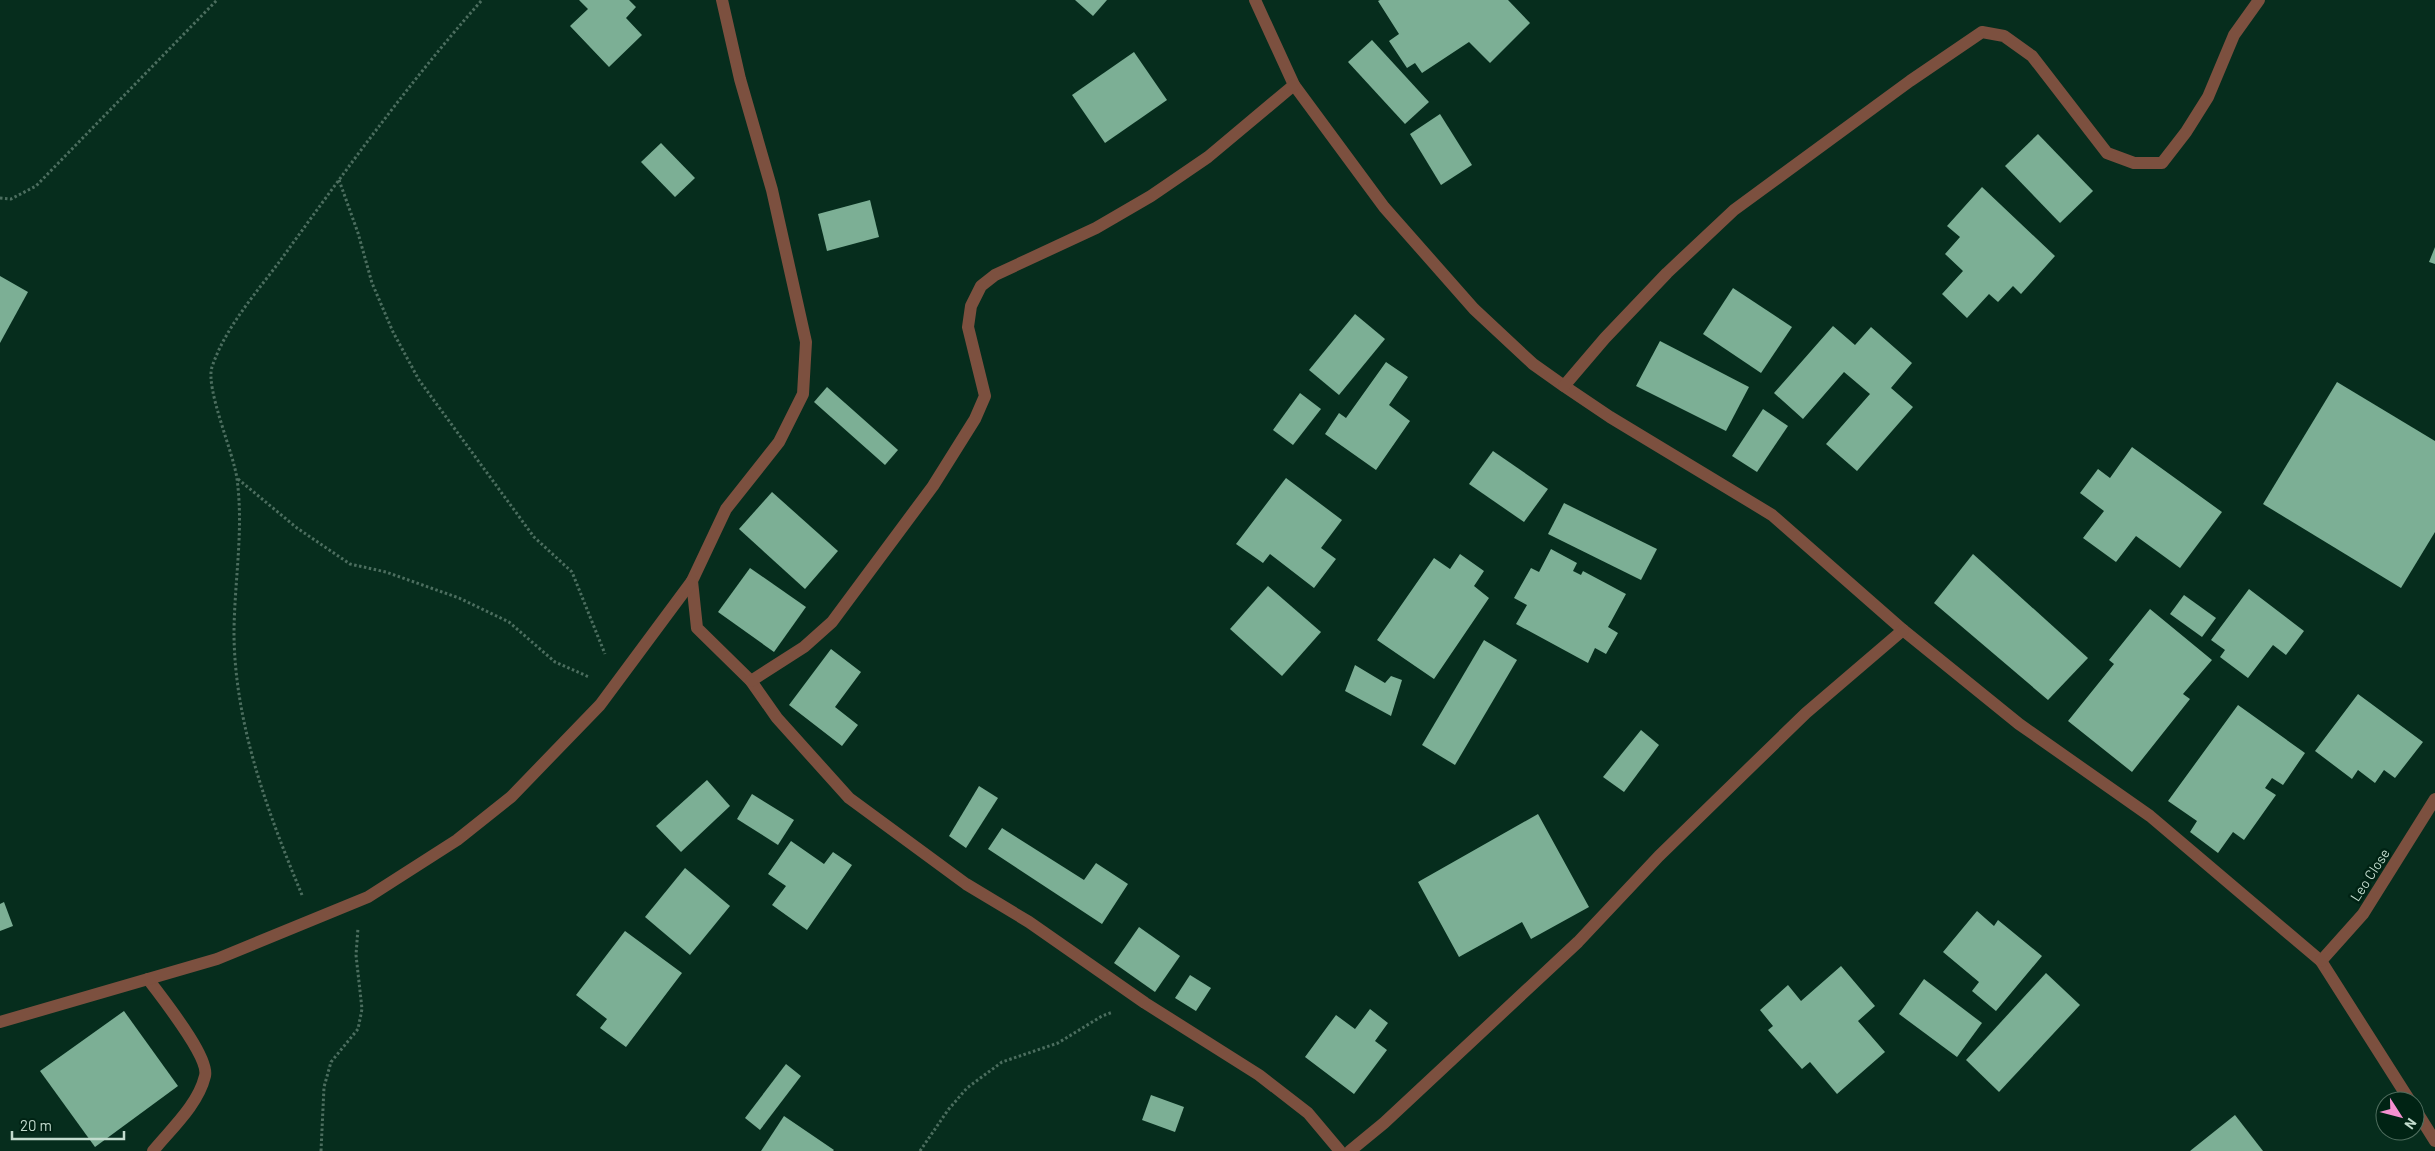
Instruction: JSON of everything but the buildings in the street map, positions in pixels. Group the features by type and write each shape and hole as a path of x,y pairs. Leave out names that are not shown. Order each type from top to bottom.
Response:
{"street":[{"path":"0,1022 217,960 311,919 368,897 457,840 511,796 600,705 692,581 726,509 779,442 803,394 806,342 772,190 740,79 722,0"},
{"path":"1255,0 1294,85 1384,207 1474,309 1533,364 1564,386 1610,417 1772,515 1903,630 2019,724 2150,816 2321,960 2404,1091"},
{"path":"1564,386 1605,338 1667,273 1734,210 1910,81 1982,32 2004,36 2032,56 2106,152 2134,163 2162,163 2186,132 2208,96 2234,35 2259,0"},
{"path":"751,681 804,647 832,622 933,486 975,419 984,396 968,327 971,306 980,286 995,275 1096,228 1151,196 1208,157 1294,85"},
{"path":"692,581 697,628 751,681 777,718 849,798 966,884 1029,922 1145,1003 1259,1075 1308,1113 1340,1151"},
{"path":"1350,1151 1384,1123 1578,942 1660,856 1806,713 1903,630"},
{"name":"Leo Close","path":"2321,960 2363,914 2435,799"},
{"path":"148,979 202,1055 206,1075 192,1105 153,1151"},
{"path":"2425,1125 2435,1141"}],"path":[{"path":"0,198 11,199 36,186 106,117 217,0"},
{"path":"311,919 279,840 243,721 234,635 240,554 237,478 216,406 210,370 225,338 339,179 431,57 482,0"},
{"path":"339,179 358,233 372,283 393,332 419,380 534,537 572,572 605,653 600,705"},
{"path":"237,478 297,528 350,564 386,572 459,598 509,622 555,662 601,682"},
{"path":"321,1151 324,1087 331,1062 358,1029 362,1009 356,955 358,928 368,897"},
{"path":"920,1151 948,1110 967,1088 1002,1062 1058,1043 1102,1016 1145,1003"}]}
